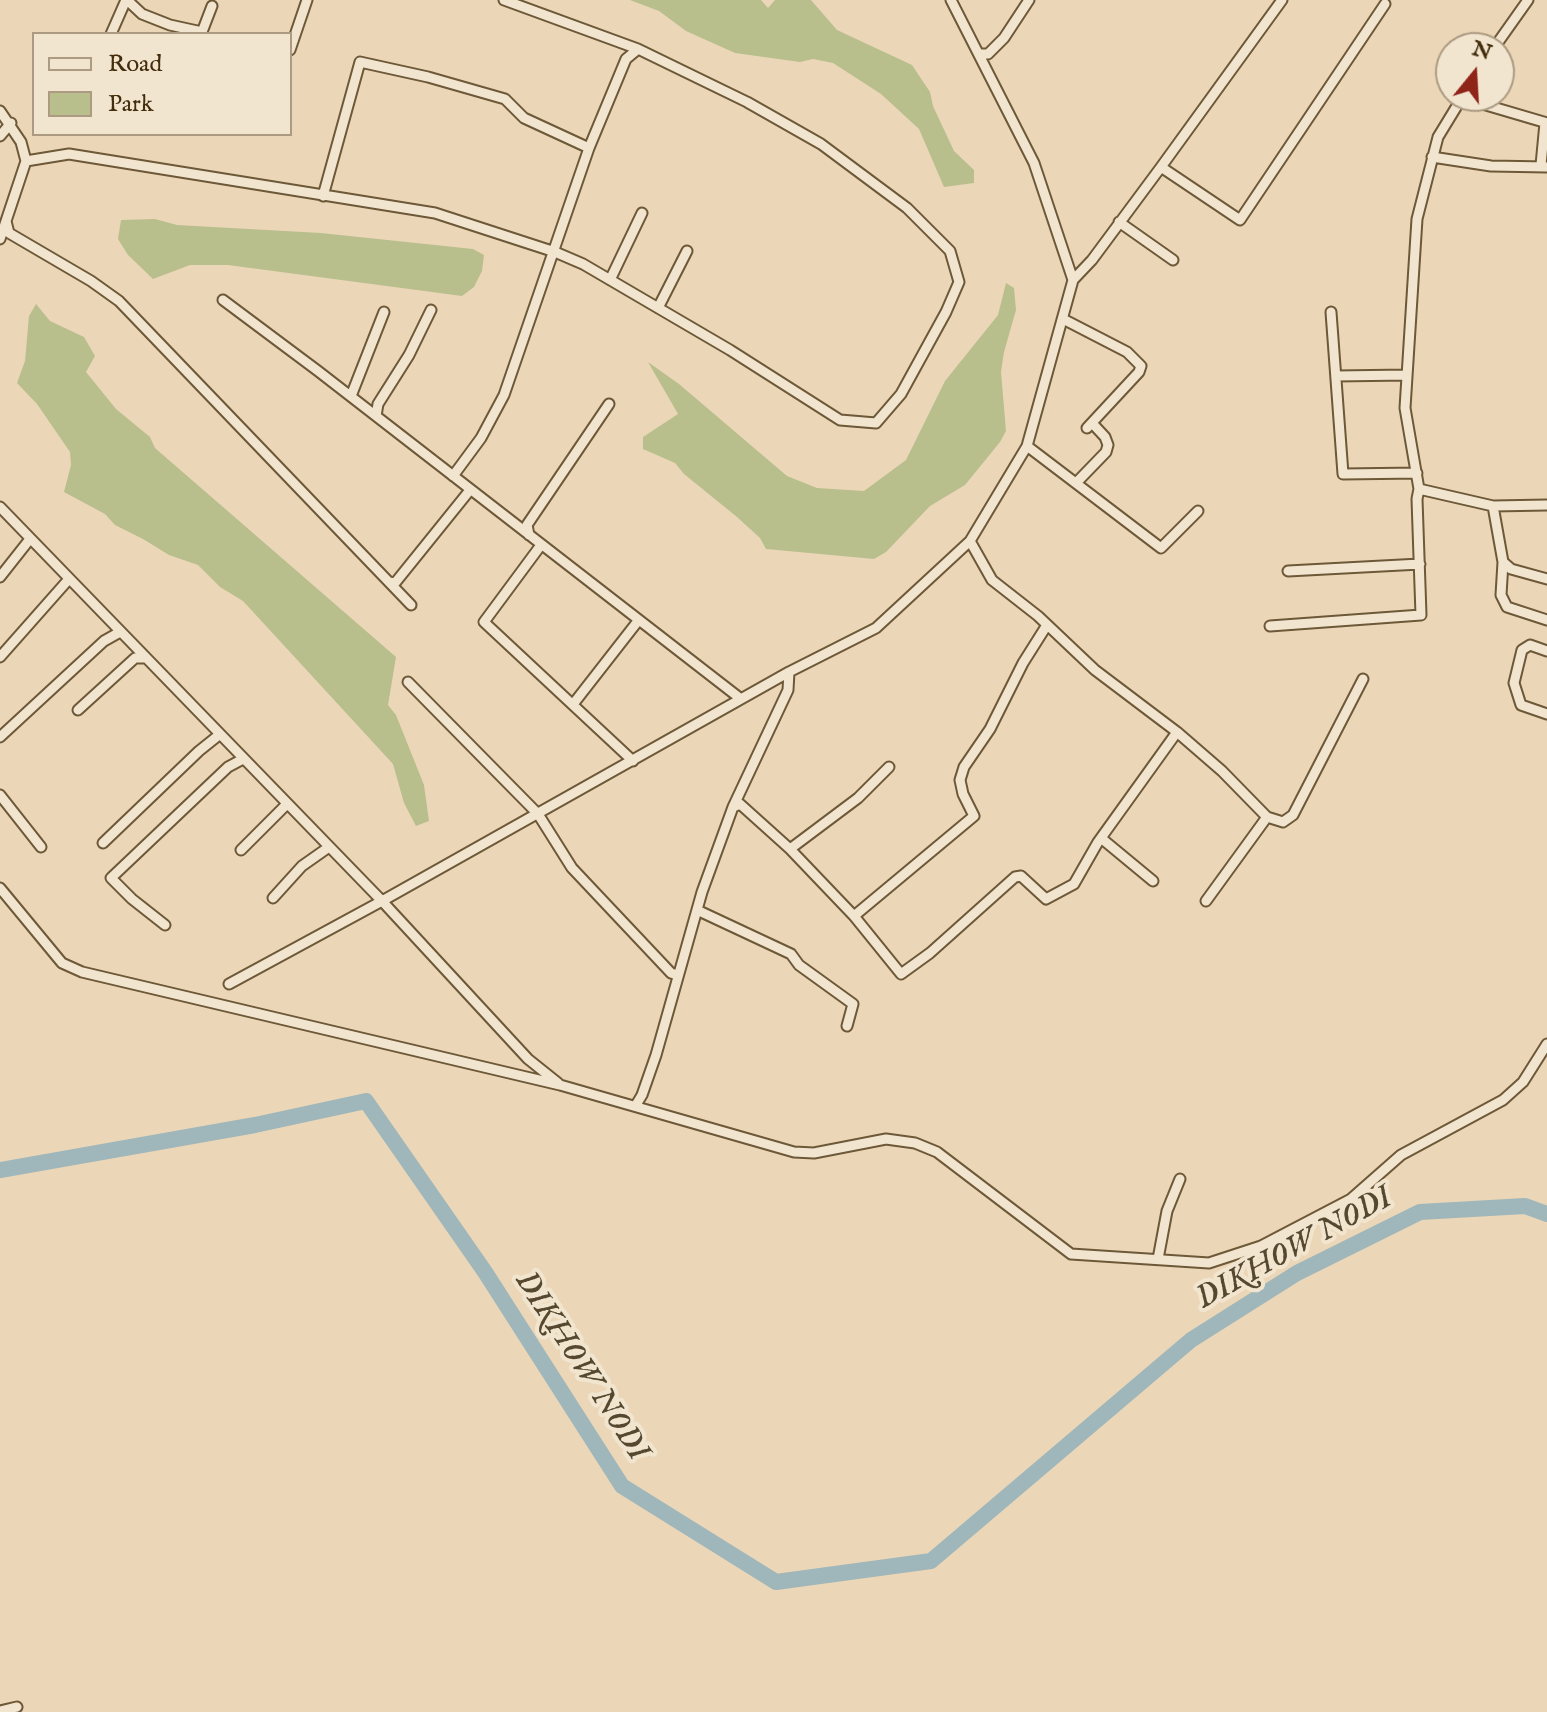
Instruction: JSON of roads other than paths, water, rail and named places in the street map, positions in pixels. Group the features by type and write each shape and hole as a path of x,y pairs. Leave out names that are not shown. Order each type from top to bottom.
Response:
{"street":[{"path":"112,32 127,0 142,14 170,25 202,32 212,6"},
{"path":"292,44 307,0"},
{"path":"26,161 69,154 435,213 583,264 840,420 876,423 901,394 959,282 950,251 907,208 821,144 747,102 638,49 504,0"},
{"path":"980,54 988,54 1004,38 1029,0"},
{"path":"229,984 789,672 876,628 970,541 1027,446 1073,280 1092,260 1282,0"},
{"path":"1505,32 1528,0"},
{"path":"955,1 1034,163 1073,280"},
{"path":"1161,167 1240,220 1385,4"},
{"path":"453,476 481,438 504,395 589,148 626,59 638,49"},
{"path":"323,196 360,62 505,99 524,118 589,148"},
{"path":"0,111 21,142 26,161 0,239"},
{"path":"1270,626 1421,615 1419,489 1405,408 1417,219 1438,137 1454,112"},
{"path":"1432,157 1491,166 1544,166 1546,123 1511,112"},
{"path":"0,136 11,123"},
{"path":"610,280 642,213"},
{"path":"6,221 9,233 119,301 411,605"},
{"path":"1119,222 1173,260"},
{"path":"658,308 687,251"},
{"path":"223,300 741,699"},
{"path":"376,416 378,404 409,355 431,310"},
{"path":"351,396 384,312"},
{"path":"1331,312 1343,474 1417,473"},
{"path":"1063,319 1127,352 1141,366 1090,426 1105,437 1108,445 1106,452 1076,483"},
{"path":"1336,376 1407,375"},
{"path":"529,535 527,525 609,404"},
{"path":"1027,446 1161,548 1198,511"},
{"path":"1419,489 1493,506 1547,505"},
{"path":"389,582 395,583 470,490"},
{"path":"1493,506 1503,562 1501,595 1507,607 1547,620"},
{"path":"0,507 382,901 528,1059 560,1085"},
{"path":"0,577 30,539"},
{"path":"970,541 992,580 1095,670 1177,732 1222,771 1267,817 1283,822 1293,815 1363,679"},
{"path":"541,545 484,622 633,761"},
{"path":"1503,562 1511,569 1547,579"},
{"path":"1288,571 1420,564"},
{"path":"0,657 69,579"},
{"path":"574,703 638,621"},
{"path":"854,916 974,816 960,780 964,767 990,729 1023,663 1047,625"},
{"path":"0,737 104,641 120,632"},
{"path":"1547,651 1530,645 1522,650 1514,683 1521,705 1547,714"},
{"path":"78,710 135,658 145,658"},
{"path":"636,1105 656,1055 697,910 733,807 788,690 789,672"},
{"path":"408,682 538,814 572,868 671,973 677,975"},
{"path":"733,807 740,804 790,849 854,916 901,974 930,953 1015,877 1021,876 1046,899 1074,884 1101,838 1177,732"},
{"path":"103,843 219,735"},
{"path":"165,925 111,878 228,767 243,759"},
{"path":"790,849 858,798 889,767"},
{"path":"0,795 41,847"},
{"path":"241,850 287,804"},
{"path":"1206,901 1267,817"},
{"path":"1101,838 1153,881"},
{"path":"273,898 302,866 329,847"},
{"path":"0,888 62,963 82,972 560,1085 794,1152 814,1153 886,1139 915,1143 937,1152 1071,1254 1209,1263 1241,1254 1351,1199 1401,1155 1503,1100 1523,1082 1547,1044"},
{"path":"697,910 791,954 799,965 853,1004 847,1026"},
{"path":"1158,1259 1167,1211 1180,1179"},
{"path":"0,1711 17,1707"}],"waterway":[{"name":"DIKHOW NODI","path":"0,1170 255,1125 366,1101 485,1272 622,1486 776,1582 931,1561 1191,1340 1297,1273 1420,1212 1525,1206 1547,1214"}]}
